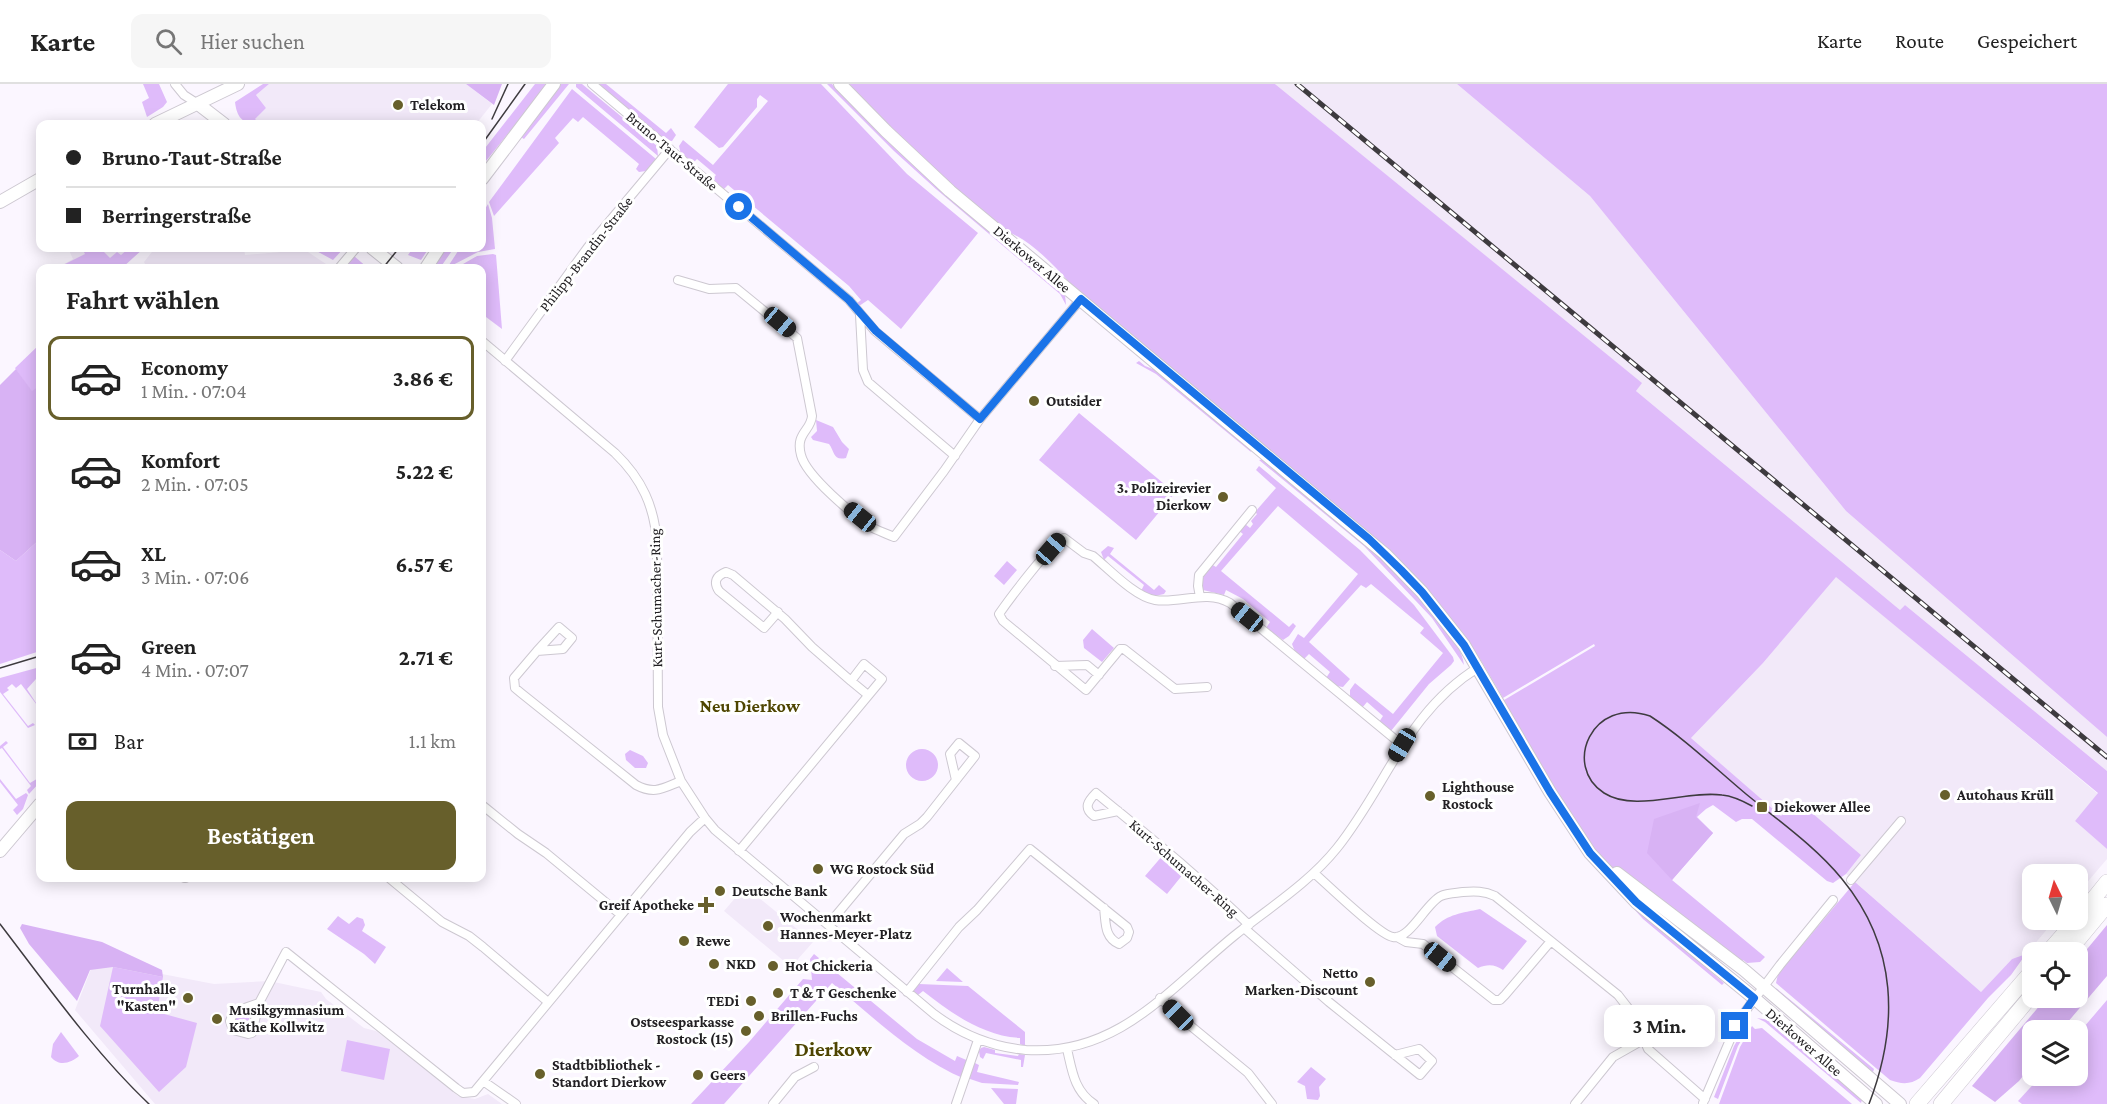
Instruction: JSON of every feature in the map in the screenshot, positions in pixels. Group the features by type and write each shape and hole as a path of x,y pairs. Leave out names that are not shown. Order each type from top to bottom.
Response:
{"highway":[{"path":"2088,905 2107,882"},
{"path":"2076,942 2107,905"},
{"path":"2057,942 2067,930"},
{"path":"1917,1104 2022,983"},
{"path":"1941,1104 2022,1008"}],"main road":[{"path":"164,120 238,84"},
{"path":"486,174 554,84"},
{"name":"Dierkower Allee","path":"840,84 942,183 1385,554 1430,601 1460,639 1479,667 1550,792 1590,853 1636,902 1754,998 1876,1104"},
{"path":"198,104 219,120"},
{"path":"0,202 36,181"},
{"path":"377,252 392,264"},
{"path":"0,851 36,809"},
{"name":"Dierkower Allee","path":"1577,831 1610,867 1744,970 1900,1104"}],"street":[{"path":"175,84 184,95 198,104"},
{"name":"Bruno-Taut-Straße","path":"592,84 849,300 876,331 980,419"},
{"name":"Philipp-Brandin-Straße","path":"505,361 588,247 670,149"},
{"path":"342,264 353,252"},
{"path":"678,280 709,289 736,288 795,335 813,416 801,436 801,456 818,482 873,528 894,537 980,419 1081,299"},
{"path":"860,315 863,370 868,382 955,456"},
{"name":"Kurt-Schumacher-Ring","path":"486,344 615,453 634,473 645,493 655,523 657,545 659,714 666,746 681,781 705,818 739,851 907,992 948,1024 978,1040 1019,1049 1043,1051 1067,1049 1097,1040 1119,1030 1136,1018 1314,873 1351,829 1421,717 1438,699 1479,667"},
{"path":"1200,597 1199,575 1252,510"},
{"path":"1207,687 1175,689 1124,649 1120,649 1086,690 1003,621 999,614 1059,540 1068,540 1084,553 1093,556 1147,598 1161,601 1216,597 1230,603 1402,745"},
{"path":"777,612 764,628 719,591 716,580 726,572 732,575 777,612 812,647 868,695"},
{"path":"537,651 514,678 514,687 636,785 655,791 681,781"},
{"path":"739,851 882,679 864,664 851,681"},
{"path":"1055,666 1087,665 1099,675"},
{"path":"828,925 904,834 920,824 956,780"},
{"path":"486,809 546,853 621,915"},
{"name":"Kurt-Schumacher-Ring","path":"1118,811 1230,905 1247,926 1329,1002 1395,1054"},
{"path":"259,1003 286,952 463,1094 474,1092 690,832 705,818"},
{"path":"1851,880 1901,820"},
{"path":"907,992 958,927 977,910 1030,849 1104,908"},
{"path":"1314,873 1386,935 1398,937 1406,942 1423,944 1494,1000 1500,1000 1505,995 1551,941"},
{"path":"399,882 442,922 469,936 548,1002"},
{"path":"1398,937 1408,931 1437,898 1447,894 1475,891 1495,896 1622,999 1632,1013 1643,1040 1654,1056 1704,1101 1730,1036 1762,987"},
{"name":"Dierkower Allee","path":"1762,987 1833,900"},
{"path":"1160,998 1248,1073 1272,1104"},
{"path":"956,1104 978,1040"},
{"path":"1575,1104 1613,1057 1643,1040"},
{"path":"1067,1049 1075,1082 1087,1100 1094,1104"},
{"path":"773,1104 795,1077 814,1067"},
{"path":"483,1081 516,1104"}],"shaded area":[{"path":"143,84 159,84 167,102 147,117 142,102 149,98"},
{"path":"263,84 269,84 256,95 266,108 256,120 242,120 235,102"},
{"path":"269,84 466,84 492,104 479,120 256,120 266,108 256,95"},
{"path":"466,84 502,84 494,105"},
{"path":"535,84 548,84 486,161 486,147"},
{"path":"561,84 569,84 524,139 519,136"},
{"path":"576,84 582,84 657,146 658,156 576,87"},
{"path":"596,84 606,84 666,133 671,128 676,135 672,141 664,140"},
{"path":"728,84 821,84 907,174 978,233 901,329 868,300 859,306 856,304 861,300 849,286 728,185 724,189 712,180 716,175 697,159 692,164 681,154 679,146 683,140 713,165 768,101 760,95 757,99 757,107 723,147 719,148 694,127"},
{"path":"827,84 832,84 937,187 1062,291 1066,305 1060,294 936,189"},
{"path":"846,84 1275,84 1642,383 1636,391 1900,610 1905,605 2107,771 2107,849 2075,821 2098,793 1836,577 1763,663 1691,738 1781,816 1797,800 1861,855 1846,874 1833,883 1827,881 1752,819 1742,819 1736,822 1713,805 1697,817 1713,833 1672,880 1765,957 1760,962 1747,963 1743,960 1742,962 1705,932 1595,853 1499,703 1595,646 1594,644 1503,698 1480,659 1451,619 1413,575 1081,293 1038,251 1003,230 911,151"},
{"path":"1275,84 1457,84 1590,196 1846,511 2107,737 2107,771 1905,605 1900,610 1636,391 1641,383"},
{"path":"1457,84 2107,84 2107,737 1846,511 1590,196"},
{"path":"572,89 656,159 646,171 639,172 636,169 639,164 583,117 578,122 573,118 555,138 559,143 494,216 489,202"},
{"path":"488,204 492,218 495,249 486,251 486,207"},
{"path":"70,252 134,252 120,264 64,264 73,259"},
{"path":"84,252 104,252 110,258 117,252 121,255 124,252 140,252 126,264 65,264 85,254"},
{"path":"152,252 245,252 245,255 308,252 326,264 145,264 144,262"},
{"path":"318,252 340,252 333,260"},
{"path":"410,252 426,252 421,260 408,255"},
{"path":"444,252 451,252 443,264 436,264"},
{"path":"457,252 478,252 455,264 450,264"},
{"path":"496,255 502,329 486,317 486,264 463,264 477,256"},
{"path":"354,256 363,264 347,264"},
{"path":"36,348 36,388 32,392 15,368"},
{"path":"1139,361 1158,371 1250,448 1251,452 1156,374 1136,363"},
{"path":"16,369 32,391 36,388 36,543 16,561 0,550 0,385"},
{"path":"1079,413 1175,493 1136,540 1039,460"},
{"path":"816,420 833,427 849,449 846,458 836,457 829,444 813,440 811,437 817,431"},
{"path":"1264,459 1358,537 1403,579 1453,639 1464,665 1432,618 1364,546 1259,460"},
{"path":"1259,466 1360,550 1414,605 1453,657 1454,661 1451,665 1429,684 1391,731 1379,722 1383,716 1367,702 1362,708 1350,697 1350,690 1355,683 1393,714 1443,653 1420,633 1424,628 1371,584 1366,588 1361,585 1309,642 1350,679 1343,687 1336,686 1326,678 1330,672 1309,654 1304,659 1295,652 1292,644 1298,634 1304,638 1358,574 1278,506 1221,571 1289,627 1293,623 1296,626 1289,636 1283,640 1266,628 1270,622 1243,599 1226,590 1224,595 1203,590 1201,578 1211,564 1216,567 1243,534 1238,530 1245,524 1250,528 1253,524 1251,521 1257,514 1255,512 1276,488 1256,470"},
{"path":"36,543 36,652 0,664 0,550 16,561"},
{"path":"1108,546 1114,548 1110,554 1154,590 1159,585 1166,591 1164,594 1155,596 1141,591 1144,585 1108,556 1104,560 1101,552"},
{"path":"1007,561 1017,570 1004,585 994,576"},
{"path":"1836,576 2098,794 2075,821 2107,849 2107,859 2088,881 2088,864 2022,864 2022,930 2046,930 2036,942 2022,942 2022,955 2012,959 1981,992 1846,874 1861,855 1797,800 1781,817 1691,738 1763,663"},
{"path":"1092,629 1114,648 1102,662 1084,648 1083,640"},
{"path":"36,668 36,679 27,689 36,704 21,684 16,688 12,684 3,694 28,726 33,723 35,725 28,728 0,692 0,678"},
{"path":"6,741 8,743 3,747 30,783 36,779 36,786 29,794 27,790 31,786 2,748 0,749"},
{"path":"922,749 933,754 938,765 933,776 922,781 911,776 906,765 911,754"},
{"path":"630,750 643,756 648,763 646,768 635,768 626,760 625,754"},
{"path":"0,779 16,799 26,793 28,795 23,809 17,815 13,810 18,805"},
{"path":"1700,803 1696,817 1713,833 1672,880 1647,853 1654,819"},
{"path":"1163,855 1184,873 1167,894 1145,876"},
{"path":"1855,882 1981,992 2012,959 2022,955 2022,960 2011,975 1988,998 1920,1078 1909,1083 1890,1080 1776,983 1778,974"},
{"name":"Wochenmarkt Hannes-Meyer-Platz","path":"747,888 813,942 791,967 724,911 742,890"},
{"path":"1627,897 1724,983 1722,985 1643,919 1625,899"},
{"path":"1480,909 1527,941 1503,970 1491,965 1478,968 1437,936 1435,927 1445,919"},
{"path":"338,916 349,924 357,917 363,919 365,925 362,931 386,947 375,964 327,929"},
{"path":"22,924 102,942 162,970 163,977 113,967 90,970 77,1001 29,944 20,928"},
{"path":"2107,925 2107,976 2088,998 2088,948"},
{"name":"Musikgymnasium Käthe Kollwitz","path":"100,946 162,974 214,984 269,981 321,992 326,999 364,1028 376,1031 406,1053 458,1096 475,1099 488,1094 502,1104 155,1104 75,1010"},
{"path":"814,954 917,1039 955,1061 957,1056 971,1062 965,1079 912,1049 832,983 724,1104 691,1104 749,1042 803,979 812,980 810,959"},
{"path":"113,967 163,977 157,1012 197,1023 186,1067 159,1092 100,1026"},
{"path":"947,968 963,982 936,981"},
{"path":"919,984 968,986 1025,1032 1025,1046 1020,1044 1020,1038 993,1033 968,1022 923,991 918,995 913,991"},
{"path":"1776,988 1874,1069 1873,1072 1778,993"},
{"path":"2107,1000 2107,1104 2022,1104 2018,1101 2032,1086 2088,1086 2088,1022"},
{"path":"252,1008 247,1026 235,1026 236,1016"},
{"path":"2038,1008 2080,1008 2070,1020 2028,1020"},
{"path":"1757,1018 1769,1020 1862,1100 1861,1103 1765,1022"},
{"path":"1748,1022 1751,1024 1738,1046 1718,1099 1714,1097 1734,1046"},
{"path":"1752,1026 1755,1029 1762,1028 1852,1104 1719,1104 1740,1047"},
{"path":"2022,1027 2022,1077 2019,1081 1995,1102 1972,1086"},
{"path":"61,1032 79,1056 65,1063 58,1062 51,1057 53,1044"},
{"path":"347,1040 390,1049 384,1080 341,1071"},
{"path":"984,1047 995,1050 995,1053 1025,1055 1023,1067 1021,1067 1021,1060 986,1053 983,1059 979,1051"},
{"path":"973,1062 979,1065 977,1072 1019,1082 1018,1085 982,1083 967,1078"},
{"path":"1311,1067 1326,1079 1319,1087 1318,1100 1307,1099 1305,1086 1297,1082"},
{"path":"991,1088 1018,1089 1016,1104 1004,1104"}],"tram line":[{"path":"492,119 508,84"},
{"path":"486,138 525,84"},
{"path":"386,264 396,252"},
{"path":"0,668 36,657"},
{"path":"1752,806 1734,798 1708,794 1645,801 1616,799 1604,793 1592,781 1585,767 1585,751 1589,737 1599,724 1612,716 1630,712 1650,716 1687,743 1797,835 1842,879 1860,905 1874,932 1883,960 1888,988 1885,1046 1879,1075 1869,1104"},
{"path":"0,924 90,1040 149,1104"}],"railway":[{"path":"1297,84 2107,757"}],"place":[{"name":"Telekom","path":"398,105"},
{"name":"Outsider","path":"1034,401"},
{"name":"3. Polizeirevier Dierkow","path":"1223,497"},
{"name":"Autohaus Krüll","path":"1945,795"},
{"name":"Lighthouse Rostock","path":"1430,796"},
{"name":"Diekower Allee","path":"1762,807"},
{"name":"WG Rostock Süd","path":"818,869"},
{"name":"Deutsche Bank","path":"720,891"},
{"name":"Greif Apotheke","path":"706,905"},
{"name":"Wochenmarkt Hannes-Meyer-Platz","path":"768,926"},
{"name":"Rewe","path":"684,941"},
{"name":"NKD","path":"714,964"},
{"name":"Hot Chickeria","path":"773,966"},
{"name":"Netto Marken-Discount","path":"1370,982"},
{"name":"T & T Geschenke","path":"778,993"},
{"name":"Turnhalle \"Kasten\"","path":"188,998"},
{"name":"TEDi","path":"751,1001"},
{"name":"Brillen-Fuchs","path":"759,1016"},
{"name":"Musikgymnasium Käthe Kollwitz","path":"217,1019"},
{"name":"Ostseesparkasse Rostock (15)","path":"746,1031"},
{"name":"Stadtbibliothek - Standort Dierkow","path":"540,1074"},
{"name":"Geers","path":"698,1075"}],"district":[{"name":"Neu Dierkow","path":"750,706"},
{"name":"Dierkow","path":"833,1049"}],"route":[{"path":"739,207 849,300 876,331 980,419 1081,299 1369,539 1422,592 1456,633 1479,667 1550,792 1590,853 1636,902 1754,998 1735,1026"}]}
